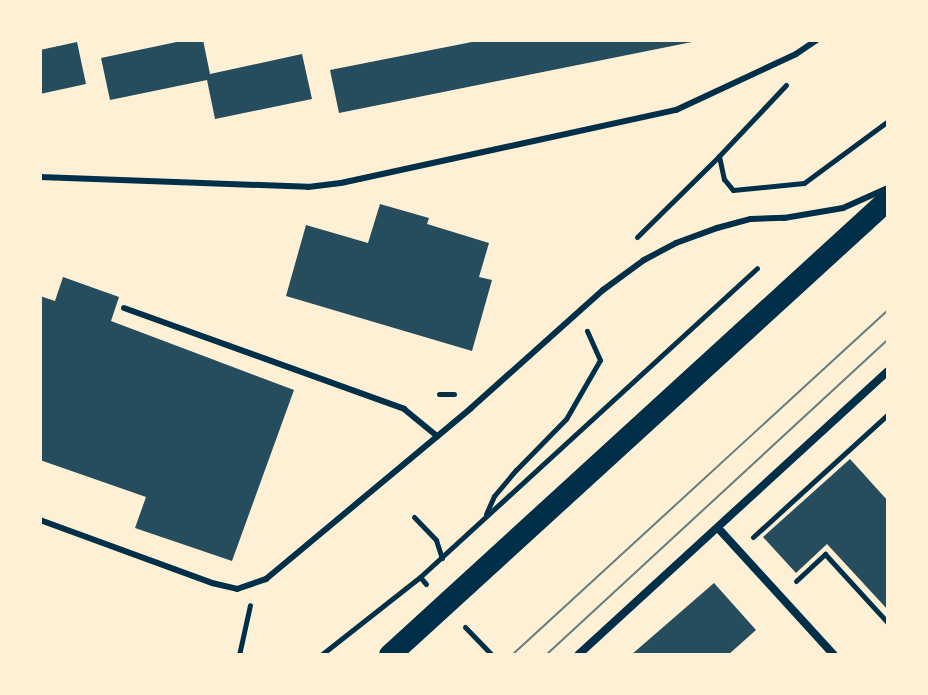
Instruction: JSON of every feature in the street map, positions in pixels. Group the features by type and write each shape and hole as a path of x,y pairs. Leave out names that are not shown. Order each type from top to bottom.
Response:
{"highway":[{"path":"390,655 888,200"}],"street":[{"path":"578,655 888,371"},
{"path":"718,528 834,655"}],"lane":[{"path":"40,177 308,187 341,183 676,110 783,61 817,40"},
{"path":"40,520 212,583 237,589 266,579 644,260 676,243 751,219 784,218 843,208 888,188"},
{"path":"124,308 404,409 437,436"}],"path":[{"path":"642,232 789,82"},
{"path":"719,156 724,179 733,190 804,183 888,121"},
{"path":"484,518 494,496 566,419 600,360 588,332 575,316"},
{"path":"765,548 755,536 888,414"},
{"path":"414,517 436,540 442,558"},
{"path":"785,570 796,581 825,554 888,623"},
{"path":"321,655 420,577"},
{"path":"239,655 250,611 249,585"}],"building":[{"path":"186,40 203,40 210,74 302,54 312,99 215,119 207,80 110,100 101,58"},
{"path":"482,40 697,41 339,113 330,70"},
{"path":"77,42 86,84 40,94 40,50"},
{"path":"380,204 429,218 427,224 489,243 479,277 492,280 472,351 286,296 306,225 368,243"},
{"path":"63,277 119,297 111,321 294,390 232,561 135,528 146,497 40,460 40,296 55,301"},
{"path":"850,459 888,501 888,610 827,544 796,573 763,537"},
{"path":"714,583 756,630 728,655 631,655"}],"tram line":[{"path":"512,655 888,310"},
{"path":"546,655 888,339"}]}
